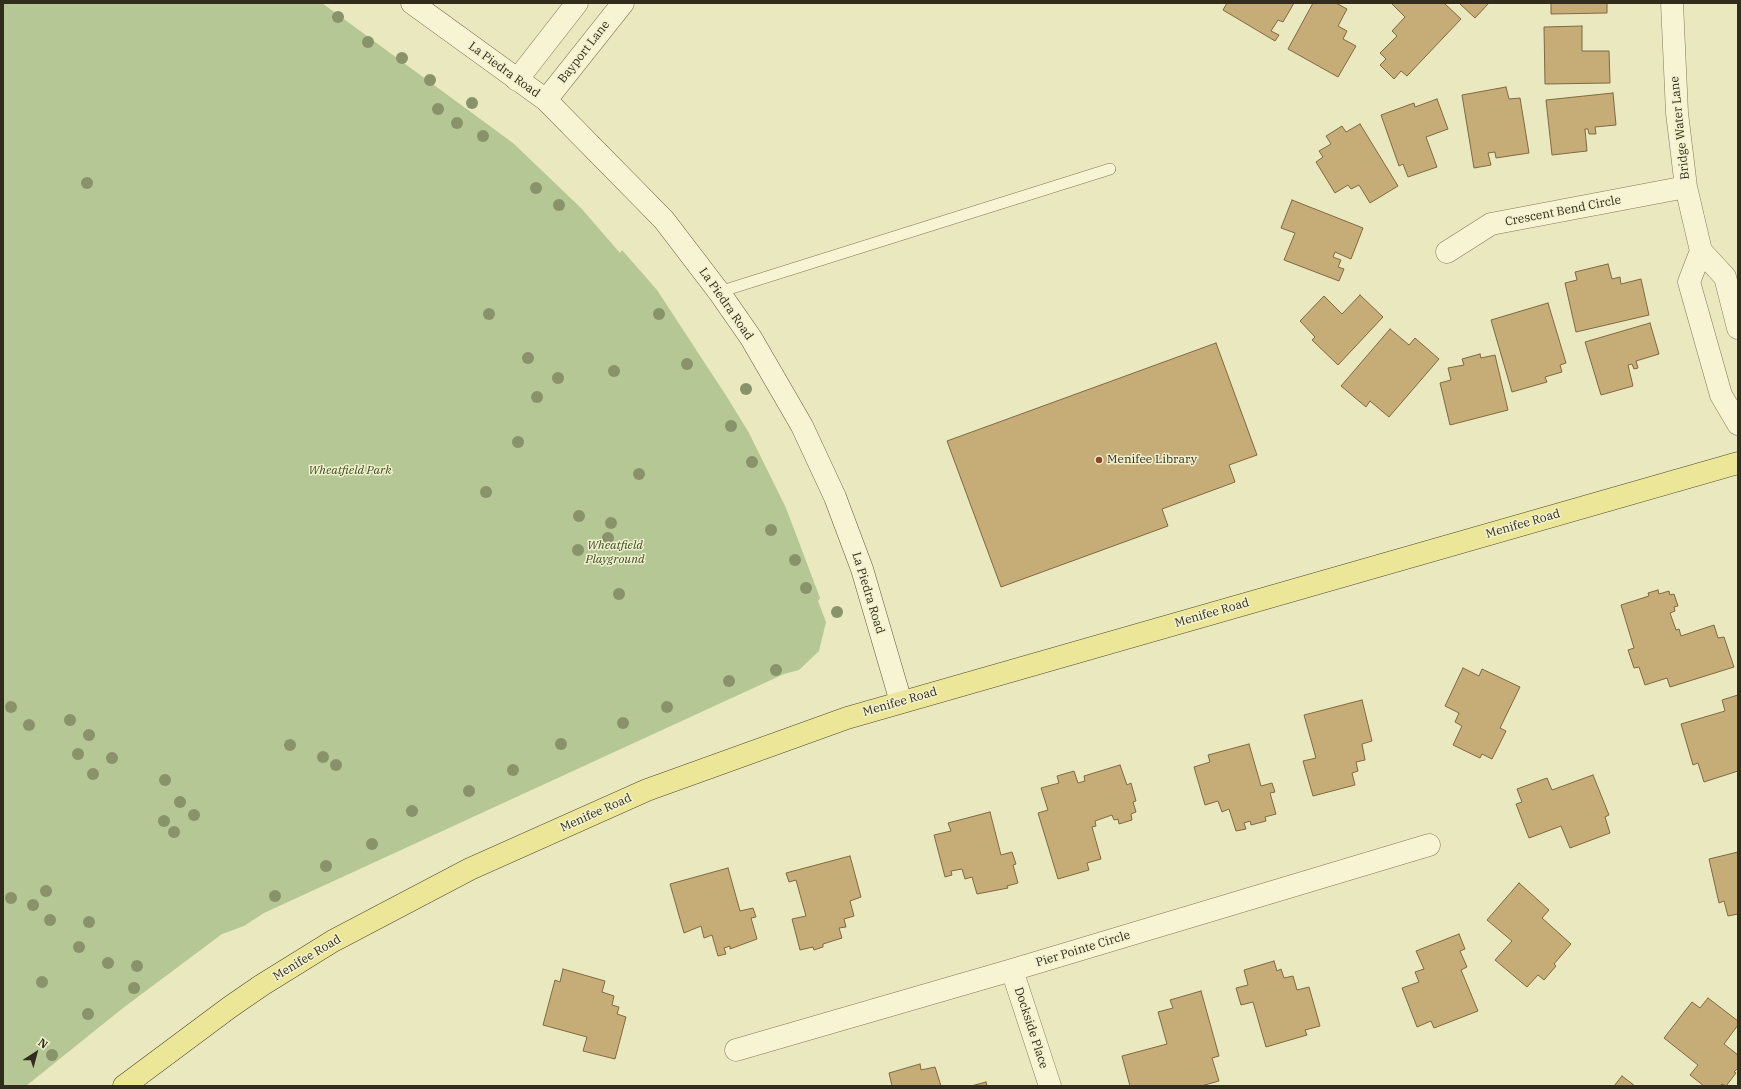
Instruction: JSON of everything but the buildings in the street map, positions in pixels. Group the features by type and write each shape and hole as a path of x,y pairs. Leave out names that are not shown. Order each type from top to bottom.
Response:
{"main road":[{"name":"Menifee Road","path":"124,1086 195,1032 262,985 333,941 470,869 647,790 847,718 1738,463"}],"street":[{"name":"La Piedra Road","path":"412,3 546,100 664,220 719,292 751,338 802,426 836,496 862,569 901,702"},
{"path":"517,80 578,3"},
{"name":"Bayport Lane","path":"546,100 623,3"},
{"name":"Bridge Water Lane","path":"1672,3 1677,113 1686,187 1701,251 1725,277 1738,328"},
{"name":"Crescent Bend Circle","path":"1447,252 1491,224 1686,187"},
{"path":"1701,251 1689,282 1721,395 1738,424"},
{"name":"Pier Pointe Circle","path":"736,1050 1012,970 1429,845"},
{"name":"Dockside Place","path":"1012,970 1050,1086"}],"lane":[{"path":"719,292 1110,169"}],"green space":[{"name":"Wheatfield Park","path":"3,3 322,3 513,143 581,208 620,253 622,250 657,290 727,397 749,433 786,508 820,598 818,601 826,622 819,651 799,670 784,674 264,913 244,926 222,934 123,1008 26,1086 3,1086"}],"place":[{"name":"Menifee Library","path":"1099,460"}],"park label":[{"name":"Wheatfield Playground","path":"615,553"}]}
